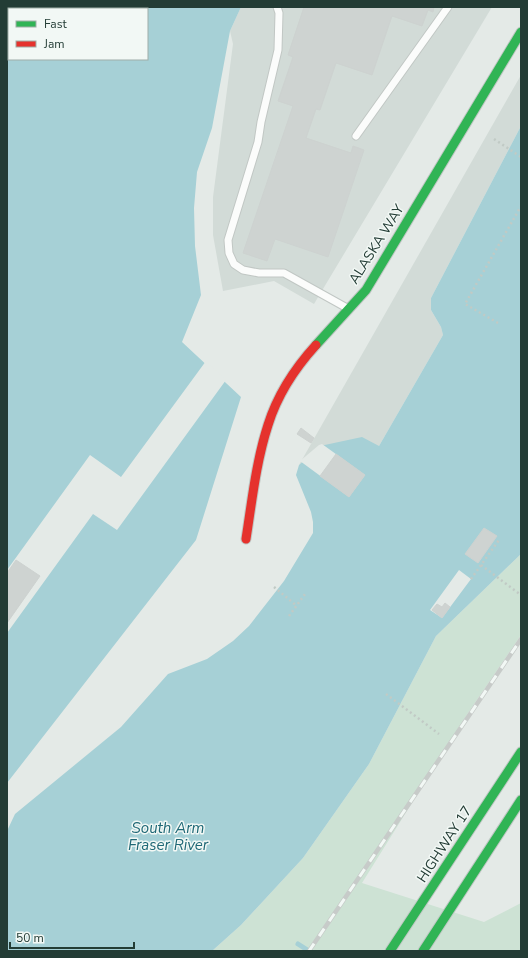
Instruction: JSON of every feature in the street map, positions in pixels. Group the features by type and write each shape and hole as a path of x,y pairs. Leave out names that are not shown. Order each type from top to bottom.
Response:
{"main road":[{"name":"ALASKA WAY","path":"246,539 257,467 268,424 280,397 307,355 366,290 521,32"},
{"name":"HIGHWAY 17","path":"390,951 521,752"},
{"path":"424,950 521,800"}],"lane":[{"path":"277,7 279,13 278,50 261,122 258,142 228,240 229,253 234,264 244,270 259,273 284,273 349,309"},
{"path":"356,136 448,7"}],"path":[{"path":"494,139 521,157"},
{"path":"498,323 465,304 521,206"},
{"path":"471,579 500,540"},
{"path":"481,565 521,595"},
{"path":"274,587 297,606"},
{"path":"289,616 305,594"},
{"path":"386,694 439,734"}],"shaded area":[{"path":"241,7 492,7 314,304 274,281 223,291 213,235 213,197 233,44 230,31"},
{"path":"521,75 521,126 431,298 431,310 441,327 443,335 379,446 320,446 299,465"}],"green space":[{"path":"521,554 521,635 468,713 362,883 484,922 521,903 521,951 212,951 241,925 303,858 369,764 436,636"}],"water":[{"path":"7,7 241,7 230,31 212,128 197,172 194,208 195,246 201,295 182,342 241,397 196,540 7,783"},
{"name":"South Arm Fraser River","path":"521,126 521,554 436,636 369,764 303,858 241,925 212,951 7,951 7,831 15,814 121,727 168,674 207,659 233,641 249,626 284,581 313,533 311,512 296,475 299,465 320,446 362,437 379,446 443,335 441,327 431,310 431,298"}],"pier":[{"path":"206,361 226,380 117,530 93,514 7,633 7,570 90,455 121,477"},
{"path":"322,444 365,475 349,497 300,461"},
{"path":"459,570 471,579 442,618 430,610"}],"building":[{"path":"304,7 434,7 433,12 428,10 422,26 392,16 372,75 336,63 320,110 316,109 306,138 351,153 353,146 364,150 328,257 275,239 267,261 243,253 293,106 278,101 293,57 288,55"},
{"path":"301,428 314,438 311,443 297,434"},
{"path":"336,454 365,475 349,497 320,476"},
{"path":"484,528 497,536 478,563 465,554"},
{"path":"16,560 40,576 7,623 7,573"},
{"path":"445,603 450,607 442,618 432,610 437,604 442,607"}],"waterway":[{"path":"298,944 309,951"}],"railway":[{"path":"309,951 521,639"}],"traffic: fast":[{"path":"316,345 366,290 521,32"},
{"path":"390,951 521,752"},
{"path":"423,951 521,800"}],"traffic: jam":[{"path":"246,539 257,467 268,425 276,403 288,382 316,345"}]}
